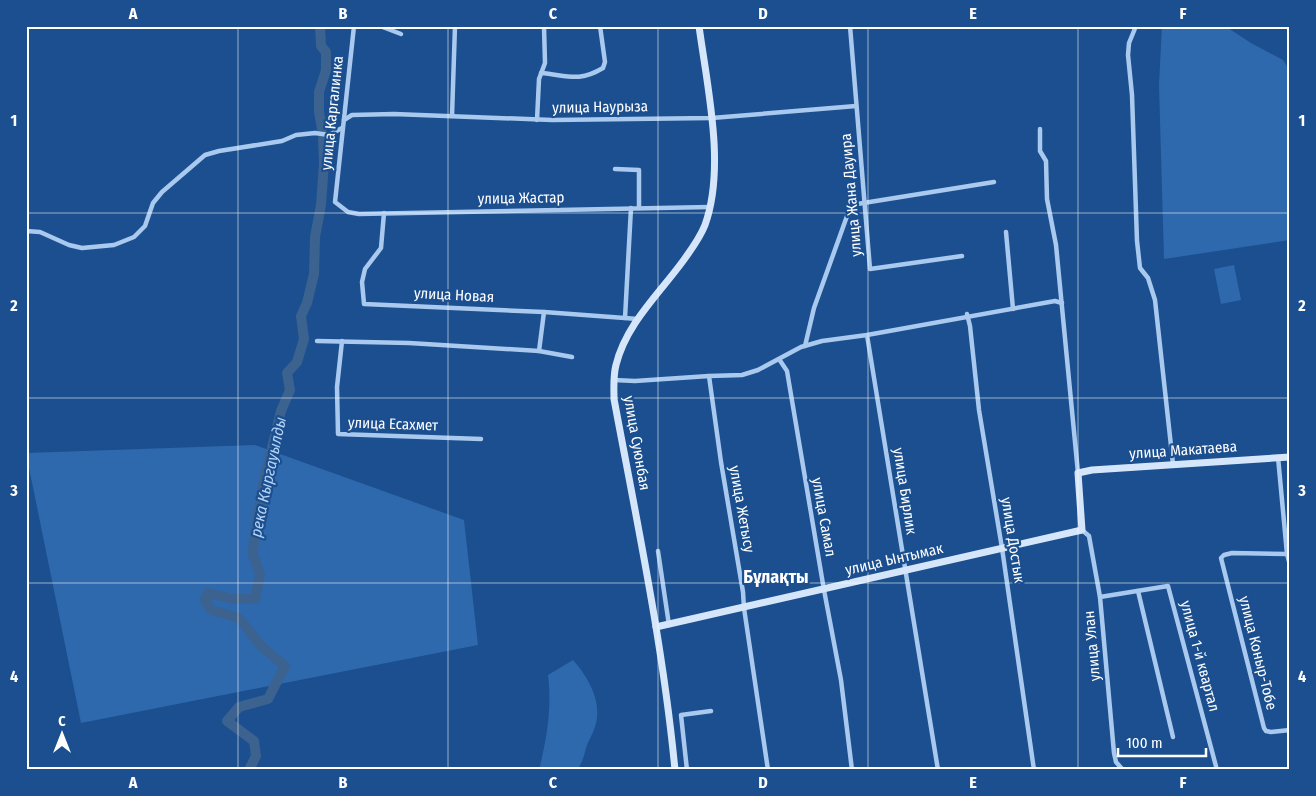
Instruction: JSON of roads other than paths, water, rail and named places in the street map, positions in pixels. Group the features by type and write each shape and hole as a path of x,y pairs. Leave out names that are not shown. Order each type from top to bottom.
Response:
{"main road":[{"name":"улица Суюнбая","path":"676,770 656,627 614,399 614,380 615,366 626,337 695,245 705,226 710,207 715,166 712,118 699,26"},
{"name":"улица Макатаева","path":"1078,473 1092,470 1290,456"},
{"path":"1078,473 1082,530"},
{"name":"улица Ынтымак","path":"656,627 906,572 1082,530"}],"street":[{"name":"улица Каргалинка","path":"335,202 354,26"},
{"path":"380,26 401,34"},
{"path":"452,116 455,26"},
{"path":"537,120 539,79 545,63 544,26"},
{"path":"541,73 575,78 603,68 605,62 600,26"},
{"name":"улица Жана Дауира","path":"850,26 870,269 962,256"},
{"path":"1136,26 1129,43 1128,55 1132,95 1137,241 1140,268 1148,278 1155,300 1173,464"},
{"name":"улица Наурыза","path":"344,120 352,115 394,114 537,120 712,118 856,106"},
{"path":"26,230 40,232 69,246 82,248 114,245 134,237 145,226 153,203 162,192 205,155 219,151 282,142 296,135 315,133 329,135 342,128"},
{"path":"1040,129 1040,151 1046,161 1050,221 1055,238 1078,473"},
{"path":"615,169 639,170 639,208"},
{"path":"805,346 814,308 851,205 994,182"},
{"name":"улица Жастар","path":"335,202 354,214 710,207"},
{"path":"625,318 631,208"},
{"name":"улица Новая","path":"384,213 381,248 365,270 362,282 364,304 544,312 638,319"},
{"path":"1006,232 1012,309"},
{"path":"614,380 635,381 742,374 758,370 805,346 822,341 868,335 1055,301 1062,303"},
{"path":"540,350 544,312"},
{"name":"улица Достык","path":"968,316 979,410 1002,548 1034,770"},
{"name":"улица Бирлик","path":"868,335 938,770"},
{"path":"317,341 409,342 540,350 572,357"},
{"name":"улица Есахмет","path":"342,341 337,387 338,434 481,439"},
{"name":"улица Самал","path":"779,358 788,371 824,590 841,680 852,770"},
{"name":"улица Жетысу","path":"709,376 721,462 744,592 744,608 768,770"},
{"path":"1278,457 1287,554 1290,565"},
{"name":"улица Улан","path":"1082,530 1089,536 1100,597 1116,762 1123,770"},
{"path":"658,551 669,624"},
{"name":"улица Коныр-Тобе","path":"1287,554 1232,554 1224,555 1221,558 1264,728 1266,731 1271,732 1290,730"},
{"name":"улица 1-й квартал","path":"1100,597 1168,586 1217,770"},
{"path":"1138,591 1174,737"},
{"path":"687,770 681,715 711,711"}],"waterway":[{"name":"река Кыргауылды","path":"320,26 321,46 326,52 326,70 319,92 319,112 322,129"},
{"name":"река Кыргауылды","path":"249,770 256,756 254,741 227,721 239,707 268,699 285,666 262,647 239,618 211,610 205,600 208,593 233,599 255,599 260,575 253,554 263,485 281,411 290,390 287,373 297,362 304,339 301,316 307,303 314,274 315,237 321,205 324,163 323,139"}],"district":[{"name":"Бұлақты","path":"776,577"}]}
